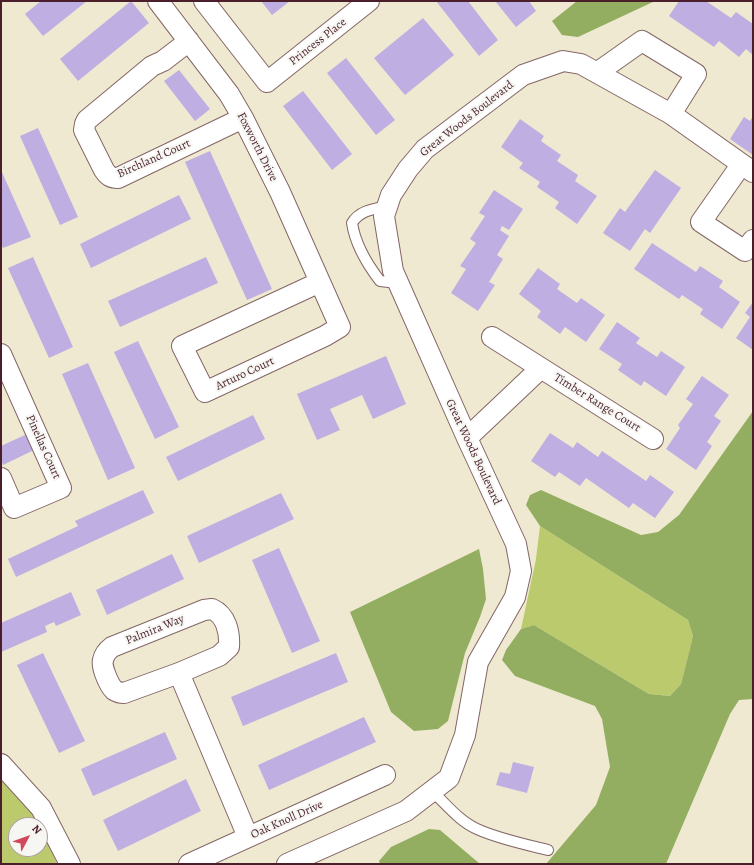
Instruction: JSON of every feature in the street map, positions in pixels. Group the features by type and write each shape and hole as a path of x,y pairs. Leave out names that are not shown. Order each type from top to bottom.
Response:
{"street":[{"name":"Foxworth Drive","path":"158,1 229,94 243,118 280,192 331,307"},
{"name":"Princess Place","path":"204,1 267,82 368,1"},
{"name":"Birchland Court","path":"189,41 163,61 152,66 87,120 84,130 107,175 112,178 118,178 243,118"},
{"path":"598,72 642,41 696,74 671,114"},
{"name":"Great Woods Boulevard","path":"287,864 406,811 449,778 466,735 478,662 515,597 521,571 516,544 393,272 384,216 391,195 408,169 426,149 523,75 563,61 581,64 598,72 671,114 747,169 701,222 745,251 753,240"},
{"name":"Arturo Court","path":"320,282 182,346 205,392 325,336 340,327 331,307"},
{"name":"Timber Range Court","path":"492,337 653,439"},
{"name":"Pinellas Court","path":"1,354 61,488 14,508 1,478"},
{"name":"Timber Range Court","path":"467,438 541,368"},
{"name":"Palmira Way","path":"212,609 219,612 224,620 228,632 229,647 220,656 179,673 124,693 118,692 113,689 104,672 103,660 112,647 204,610 212,609"},
{"path":"179,673 248,837"},
{"path":"1,764 41,808 70,864"},
{"name":"Oak Knoll Drive","path":"189,864 385,775"}],"lane":[{"path":"388,206 356,216 352,223 354,234 373,271 380,281 398,283"},
{"path":"432,791 457,815 476,829 548,850"}],"green space":[{"path":"577,1 655,1 578,37 562,35 552,21"},
{"path":"753,411 753,699 739,700 730,714 666,864 546,864 596,805 610,767 602,719 595,706 515,676 502,660 506,650 521,629 534,625 649,694 670,696 681,684 693,636 688,620 540,526 526,505 530,495 541,490 641,535 658,532 679,515"},
{"path":"540,526 688,620 693,636 681,684 670,696 649,694 534,625 521,629 536,559"},
{"path":"479,549 486,599 465,653 448,721 438,729 414,731 391,712 350,612"},
{"path":"1,777 35,817 8,817 8,857 48,857 48,841 57,864 1,864"},
{"path":"429,829 440,830 480,864 380,864 379,861 391,847"}],"building":[{"path":"41,1 87,1 43,36 25,14"},
{"path":"131,1 149,23 78,81 60,59"},
{"path":"261,1 290,1 272,15"},
{"path":"436,1 468,1 498,40 479,56"},
{"path":"495,1 529,1 536,11 516,27"},
{"path":"679,1 706,1 731,18 736,12 753,24 753,55 746,49 739,57 719,41 714,47 669,16"},
{"path":"423,18 454,55 405,95 374,58"},
{"path":"346,58 395,120 376,135 327,73"},
{"path":"179,70 210,109 195,121 164,81"},
{"path":"303,91 352,154 332,170 283,106"},
{"path":"753,116 753,155 730,139 744,117 750,121"},
{"path":"520,119 544,136 541,141 561,155 557,161 578,175 575,181 597,196 577,224 555,208 559,202 537,187 540,182 519,168 523,163 501,147"},
{"path":"38,128 78,217 60,225 20,136"},
{"path":"210,151 272,289 247,300 185,162"},
{"path":"1,170 31,237 3,248 1,244"},
{"path":"655,170 681,188 650,233 645,229 630,251 603,233 620,208 625,212"},
{"path":"494,190 523,209 509,230 502,226 500,230 509,236 497,255 503,259 489,282 495,285 478,311 451,293 466,269 460,266 476,243 470,239 485,216 479,213"},
{"path":"179,195 191,219 91,268 80,244"},
{"path":"652,243 696,272 700,266 723,281 719,287 740,302 722,329 700,314 703,309 682,295 679,299 634,269"},
{"path":"33,257 73,347 49,358 8,268"},
{"path":"206,257 218,283 120,327 108,301"},
{"path":"538,268 560,284 557,289 577,303 581,298 605,315 586,342 565,327 560,334 537,317 541,311 519,294"},
{"path":"753,302 753,350 736,338 750,317 745,313"},
{"path":"617,322 640,338 636,343 657,357 661,351 685,367 666,396 644,381 641,386 618,370 622,364 599,349"},
{"path":"138,341 179,427 155,439 114,352"},
{"path":"386,356 406,404 373,419 362,395 330,409 340,430 317,440 297,394"},
{"path":"88,363 135,468 108,480 62,374"},
{"path":"702,376 729,395 714,416 721,421 707,442 712,446 696,470 666,449 680,428 678,425 693,404 686,399"},
{"path":"253,415 265,439 178,481 166,457"},
{"path":"550,433 573,448 577,442 598,457 602,451 646,481 650,475 674,492 655,518 633,503 629,508 586,478 580,486 559,472 555,477 531,461"},
{"path":"27,434 34,450 3,465 1,459 1,446"},
{"path":"143,490 154,513 16,577 8,559 78,526 75,521"},
{"path":"281,493 294,519 199,563 187,536"},
{"path":"279,548 320,641 292,653 252,560"},
{"path":"172,554 184,579 107,615 96,590"},
{"path":"71,592 81,615 56,626 54,622 45,626 47,632 1,652 1,623"},
{"path":"43,653 85,741 59,753 17,665"},
{"path":"336,653 348,682 243,726 231,697"},
{"path":"364,717 376,742 269,790 258,765"},
{"path":"165,732 177,759 93,796 81,769"},
{"path":"513,762 534,767 527,793 496,785 500,772 510,774"},
{"path":"186,779 201,811 118,851 103,820"}]}
